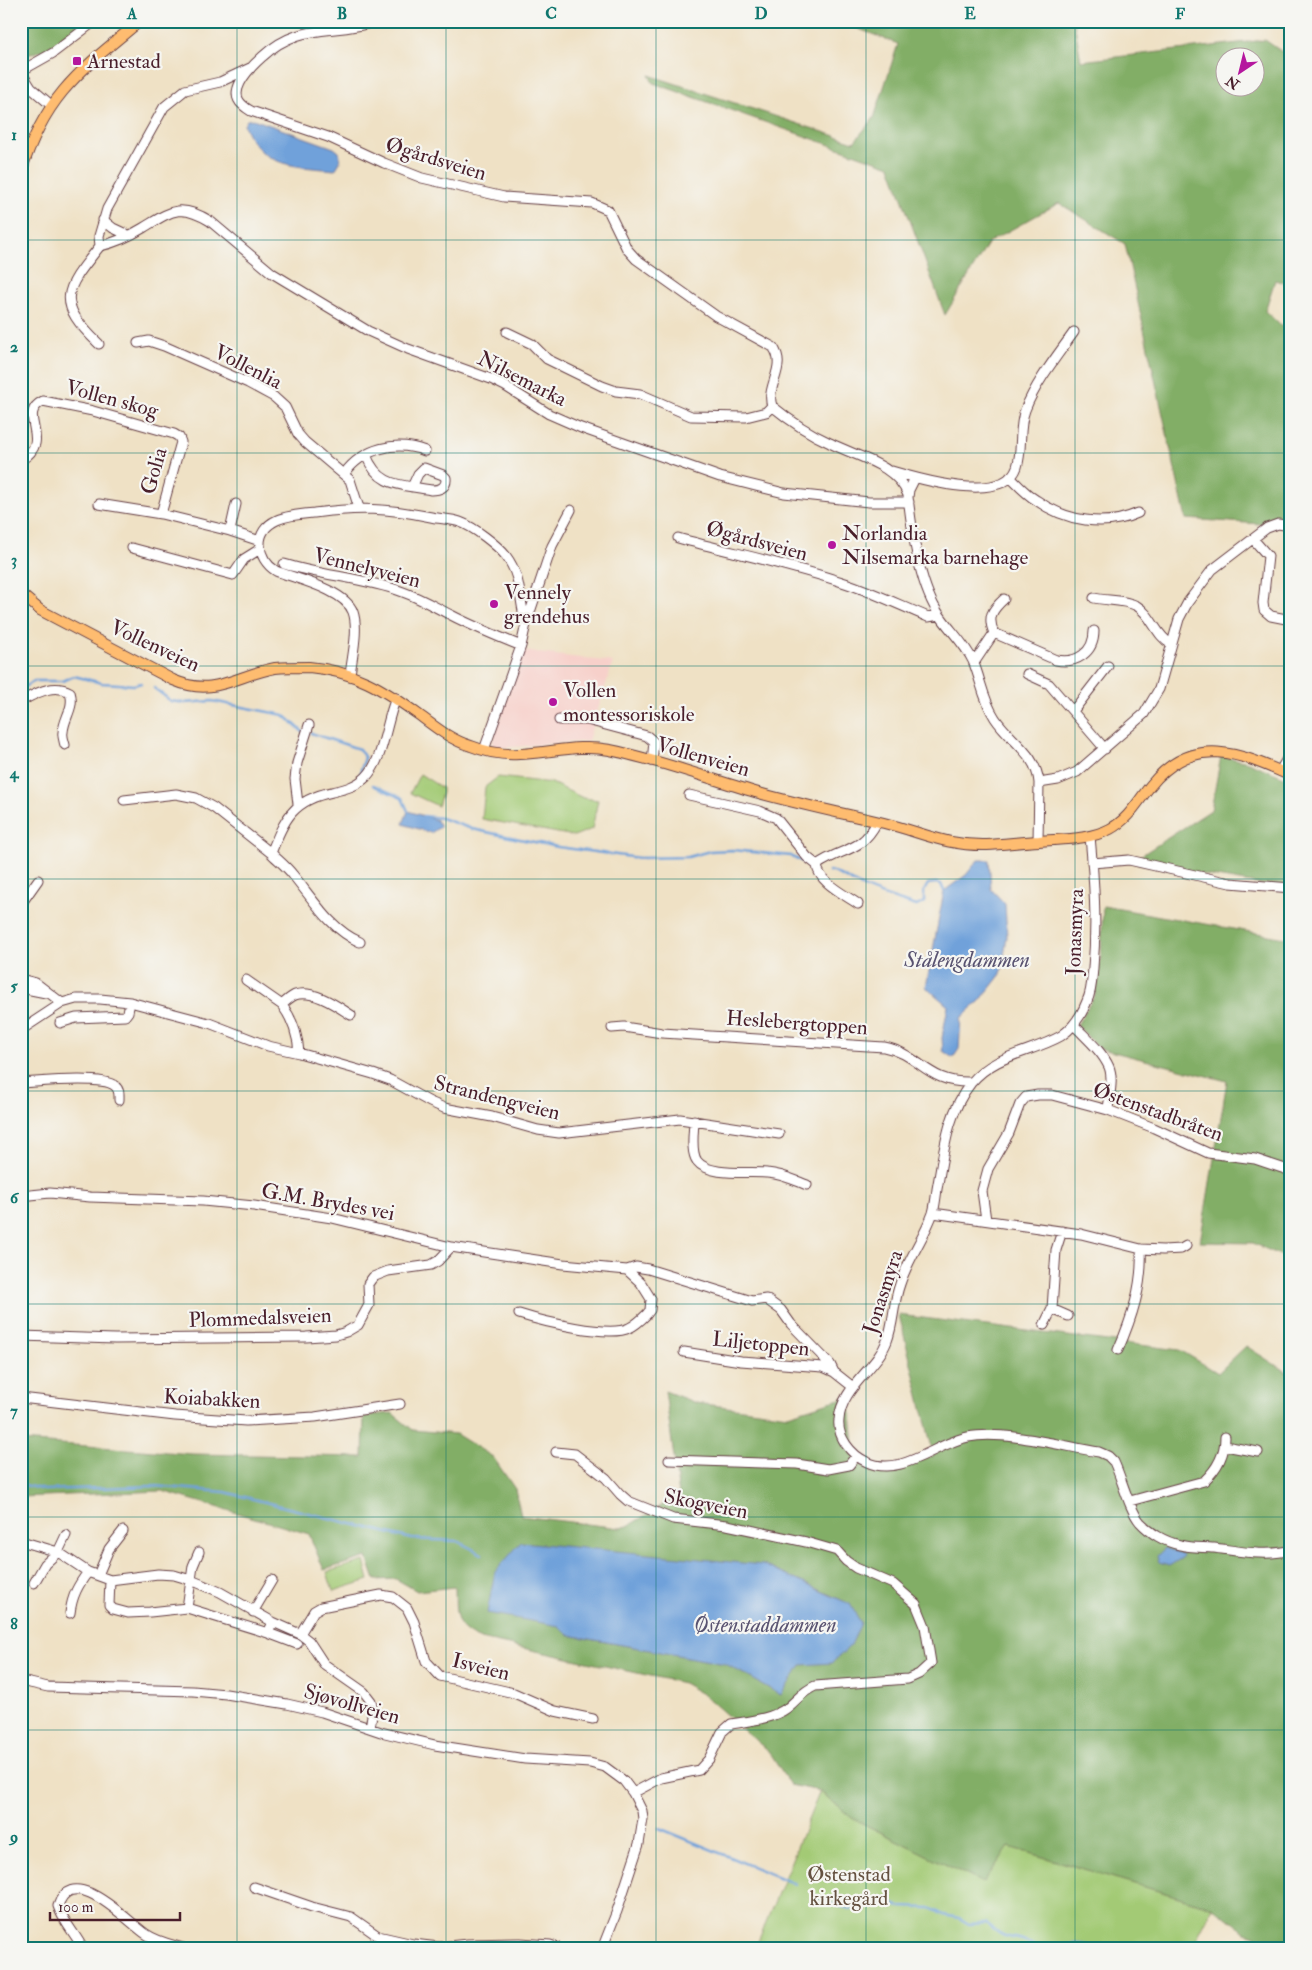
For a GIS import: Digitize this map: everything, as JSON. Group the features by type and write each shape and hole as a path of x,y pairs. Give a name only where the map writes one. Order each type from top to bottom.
{"main road":[{"path":"21,172 35,134 51,105 63,89 85,67 140,21"},
{"name":"Vollenveien","path":"21,594 40,610 57,620 188,686 212,687 274,668 287,667 309,667 350,675 371,683 396,698 451,738 484,750 519,754 570,748 596,748 618,751 820,810 877,822 952,843 985,845 1038,841 1090,836 1105,831 1121,821 1162,774 1172,766 1191,756 1212,752 1229,752 1250,758 1291,776"}],"street":[{"path":"51,105 31,88 21,71 54,53 95,21"},
{"path":"99,344 74,316 70,307 69,298 74,279 100,246 98,236 103,218 167,104 185,90 218,82 250,68 279,42 292,36 377,21"},
{"name":"Øgårdsveien","path":"250,68 237,89 237,98 242,106 251,111 328,137 422,178 504,197 582,201 608,210 627,249 636,259 716,316 773,346 778,352 779,361 769,399 772,406"},
{"name":"Nilsemarka","path":"100,246 142,229 167,213 179,211 200,215 210,221 272,272 368,331 408,349 491,379 549,414 581,428 720,477 784,493 869,502 909,498"},
{"path":"103,218 113,228 128,235"},
{"path":"507,332 532,344 547,359 602,386 616,391 640,394 691,416 746,417 766,412 772,406 829,443 890,470 915,478 976,488 995,485 1010,477 1018,464 1020,432 1026,407 1053,361 1074,332"},
{"name":"Vollenlia","path":"138,343 150,341 164,346 271,395 285,407 301,437 344,474 352,484 359,508"},
{"name":"Vollen skog","path":"21,460 31,453 36,444 37,437 32,417 36,405 43,401 93,411 174,434 180,439"},
{"name":"Golia","path":"161,514 180,439"},
{"path":"344,474 353,462 379,449 390,446 415,447 426,451"},
{"path":"366,455 372,468 383,480 412,487"},
{"path":"890,470 905,486 909,498 925,587 939,615 961,640 974,663 982,692 989,708 1006,731 1028,755 1038,774 1038,841"},
{"path":"1010,477 1038,502 1074,517 1092,521 1107,521 1121,520 1138,513"},
{"path":"909,498 915,478"},
{"name":"Golia","path":"99,504 161,514 230,531 260,545"},
{"path":"230,531 236,504"},
{"path":"132,548 233,575 244,559 260,545 268,526 279,519 359,508 391,510 462,523 497,547 509,561 521,589 523,614 526,624"},
{"path":"484,750 521,646 526,624 552,546 571,510"},
{"path":"1039,783 1068,777 1077,772 1135,723 1150,706 1159,689 1179,619 1206,576 1266,528 1278,524 1291,526"},
{"name":"Øgårdsveien","path":"678,538 764,559 842,582 928,616 939,615"},
{"path":"1252,539 1268,556 1263,603 1264,610 1271,616 1291,620"},
{"path":"260,545 266,563 276,571 334,593 348,602 354,613 355,626 350,675"},
{"name":"Vennelyveien","path":"284,564 403,591 465,622 521,646"},
{"path":"1094,598 1137,606 1148,617 1164,640 1171,644"},
{"path":"974,663 994,633 990,617 992,610 1004,599"},
{"path":"994,633 1049,657 1067,661 1077,659 1086,652 1091,645 1094,631"},
{"path":"1073,711 1108,666"},
{"path":"1027,674 1049,684 1105,749"},
{"path":"21,701 52,688 62,688 70,692 72,699 71,710 62,733 65,745"},
{"path":"271,853 281,828 298,804 317,795 352,786 368,776 378,759 396,698"},
{"path":"559,720 587,720 647,736 654,742 652,761"},
{"path":"298,804 295,779 297,764 308,725"},
{"path":"1280,771 1291,752"},
{"path":"124,800 176,794 196,798 214,808 271,853 293,874 338,928 349,937 360,942"},
{"path":"689,795 760,812 776,818 807,856 817,865 817,872 822,878 858,904"},
{"path":"817,865 832,855 857,846 871,834 877,822"},
{"name":"Jonasmyra","path":"856,1456 843,1439 839,1420 846,1399 853,1387 869,1370 887,1342 899,1287 905,1270 933,1213 952,1115 960,1099 983,1070 1004,1058 1061,1036 1074,1025 1088,999 1095,934 1090,836"},
{"path":"1092,863 1129,860 1230,884 1291,888"},
{"path":"21,904 38,880"},
{"path":"21,979 36,983 62,1003"},
{"path":"246,980 282,1005 294,1024 298,1037 299,1053"},
{"path":"21,988 47,993"},
{"path":"282,1005 294,996 302,994 333,1004 351,1015"},
{"name":"Strandengveien","path":"21,1030 62,1003 82,998 130,1002 209,1023 268,1046 299,1053 390,1080 444,1108 492,1117 538,1130 559,1133 680,1118 779,1134"},
{"path":"60,1022 76,1018 125,1016 130,1002"},
{"path":"1074,1025 1099,1052 1109,1068 1111,1085 1108,1110"},
{"name":"Heslebergtoppen","path":"612,1028 624,1027 662,1033 884,1047 897,1049 906,1054 936,1076 959,1083 972,1082"},
{"path":"21,1083 90,1080 108,1082 118,1088 119,1100"},
{"name":"Østenstadbråten","path":"986,1220 982,1191 985,1176 1009,1133 1020,1104 1026,1097 1052,1095 1108,1110 1154,1128 1208,1153 1255,1159 1291,1171"},
{"path":"694,1120 693,1150 696,1160 702,1166 714,1171 775,1174 808,1185"},
{"name":"G.M. Brydes vei","path":"21,1196 50,1193 203,1201 254,1206 332,1218 451,1247 563,1264 626,1270 636,1267 648,1269 752,1301 766,1300 781,1310 791,1324 830,1364 834,1372 853,1387"},
{"path":"933,1213 1081,1234 1141,1250 1172,1249 1186,1246"},
{"path":"1044,1325 1052,1309 1056,1250 1062,1231"},
{"name":"Plommedalsveien","path":"21,1336 115,1339 336,1335 358,1325 366,1314 369,1305 368,1284 373,1277 388,1271 431,1265 438,1261 451,1247"},
{"path":"1118,1350 1136,1304 1141,1250"},
{"path":"519,1314 536,1320 577,1328 609,1331 629,1328 647,1314 650,1310 651,1299 641,1283 626,1270"},
{"path":"1052,1309 1068,1316"},
{"name":"Liljetoppen","path":"684,1352 741,1362 823,1368 834,1372"},
{"name":"Koiabakken","path":"21,1398 184,1417 246,1421 314,1416 400,1404"},
{"path":"669,1460 797,1464 828,1469 849,1465 856,1456 868,1463 880,1466 893,1466 966,1437 1001,1435 1099,1452 1108,1456 1114,1462 1135,1514 1151,1532 1180,1546 1264,1553 1281,1553 1291,1550"},
{"path":"1130,1501 1204,1481 1213,1473 1225,1441 1258,1452"},
{"name":"Skogveien","path":"556,1452 576,1454 606,1478 628,1501 672,1519 726,1524 837,1551 856,1568 893,1584 916,1604 925,1626 931,1663 919,1674 908,1679 815,1686 803,1691 787,1708 776,1714 731,1724 725,1728 709,1759 699,1770 661,1778 633,1793"},
{"path":"98,1575 109,1549 122,1531"},
{"path":"34,1583 45,1564 58,1552 66,1535"},
{"path":"21,1541 58,1552 88,1572 110,1580 158,1574 174,1575 191,1580 220,1592 253,1612 300,1634 309,1642 324,1664 356,1685 371,1701 373,1709 370,1728"},
{"path":"187,1608 193,1566 199,1552"},
{"path":"70,1613 71,1600 76,1588 88,1572"},
{"path":"110,1580 109,1605 113,1609 128,1612 150,1612 187,1608 236,1622 297,1644"},
{"path":"253,1612 272,1580"},
{"name":"Isveien","path":"300,1634 314,1611 321,1607 381,1595 394,1597 407,1608 414,1622 426,1661 440,1676 514,1693 555,1712 593,1719"},
{"path":"236,1622 244,1606"},
{"path":"268,1633 274,1622"},
{"name":"Sjøvollveien","path":"21,1681 48,1687 193,1691 226,1694 322,1712 400,1737 464,1750 525,1759 590,1763 605,1768 617,1775 633,1793 642,1811 643,1819 639,1844 617,1911 602,1949"},
{"path":"254,1887 312,1907 351,1917 378,1936 413,1944 439,1947 468,1944 532,1947 550,1945 561,1949"},
{"path":"83,1949 62,1917 58,1906 63,1896 71,1890 90,1892 101,1897 147,1935 161,1942 186,1949"}],"shaded area":[{"name":"Vollen montessoriskole","path":"523,651 613,662 588,741 499,748 491,746"}],"green space":[{"path":"21,21 85,21 50,48 21,57"},
{"path":"838,21 1074,21 1081,61 1265,40 1291,58 1289,76 1291,76 1291,285 1275,280 1265,311 1279,324 1291,328 1291,526 1186,519 1125,244 1059,203 989,242 945,315 890,166 653,83 649,75 854,142 874,118 898,44"},
{"path":"1221,756 1248,762 1291,780 1291,890 1131,862 1211,810"},
{"path":"420,774 442,788 438,806 410,793"},
{"path":"498,777 552,783 583,798 598,800 592,829 574,836 482,819 485,787"},
{"path":"1103,906 1291,939 1291,1260 1253,1243 1200,1242 1227,1081 1098,1048 1077,1025 1095,995 1101,954"},
{"path":"899,1315 1180,1350 1218,1373 1246,1346 1291,1375 1291,1946 1245,1932 1213,1907 1009,1847 983,1883 852,1818 820,1791 790,1785 769,1752 704,1695 683,1683 481,1639 472,1635 460,1625 456,1612 455,1587 417,1591 396,1579 375,1580 367,1557 324,1570 309,1534 162,1491 21,1497 21,1441 193,1454 363,1457 364,1416 392,1413 413,1430 456,1434 493,1457 515,1489 521,1516 620,1528 628,1526 679,1495 665,1391 696,1403 788,1415 849,1396 856,1463 878,1471 934,1456","holes":["763,1565 850,1604 851,1645 832,1663 801,1664 781,1695 726,1664 568,1635 559,1626"]},
{"path":"364,1561 369,1580 333,1591 327,1572"},
{"name":"Østenstad kirkegård","path":"820,1791 852,1818 983,1883 1009,1847 1213,1907 1191,1949 755,1949"}],"water":[{"path":"253,119 334,148 339,152 340,162 335,170 293,165 269,157 251,139 244,125 247,120"},
{"path":"408,811 436,820 441,826 431,833 403,824"},
{"name":"Stålengdammen","path":"978,860 989,860 991,889 1005,904 1007,937 1001,974 980,1001 961,1018 959,1049 953,1058 943,1051 942,1038 948,1006 926,987 944,891 966,875"},
{"name":"Østenstaddammen","path":"521,1542 763,1565 850,1604 861,1623 851,1645 832,1663 801,1665 781,1695 726,1664 568,1635 559,1626 487,1613 495,1572"},
{"path":"1165,1548 1183,1554 1182,1558 1169,1566 1159,1563 1157,1556"}],"waterway":[{"path":"21,689 34,681 63,681 74,676 102,683 134,685 141,683"},
{"path":"154,688 171,701 184,703 212,701 284,715 303,732"},
{"path":"311,733 359,749 365,758 361,769 361,776"},
{"path":"373,785 402,798 408,811"},
{"path":"423,816 441,818 472,829 558,847 639,858 688,857 710,851 733,850 791,856 807,864"},
{"path":"829,871 875,892 917,906 924,902 924,891 928,884 941,884 944,891"},
{"path":"21,1484 44,1490 154,1486 225,1492 412,1539 457,1541 482,1554"},
{"path":"659,1828 795,1884"},
{"path":"813,1895 834,1905 852,1909 892,1903 899,1907 930,1908 944,1915 959,1918 969,1924 986,1923 1002,1935 1023,1940 1042,1949 1071,1944 1089,1946"}],"place":[{"name":"Arnestad","path":"77,61"},
{"name":"Norlandia Nilsemarka barnehage","path":"832,545"},
{"name":"Vennely grendehus","path":"494,604"},
{"name":"Vollen montessoriskole","path":"553,702"}]}
